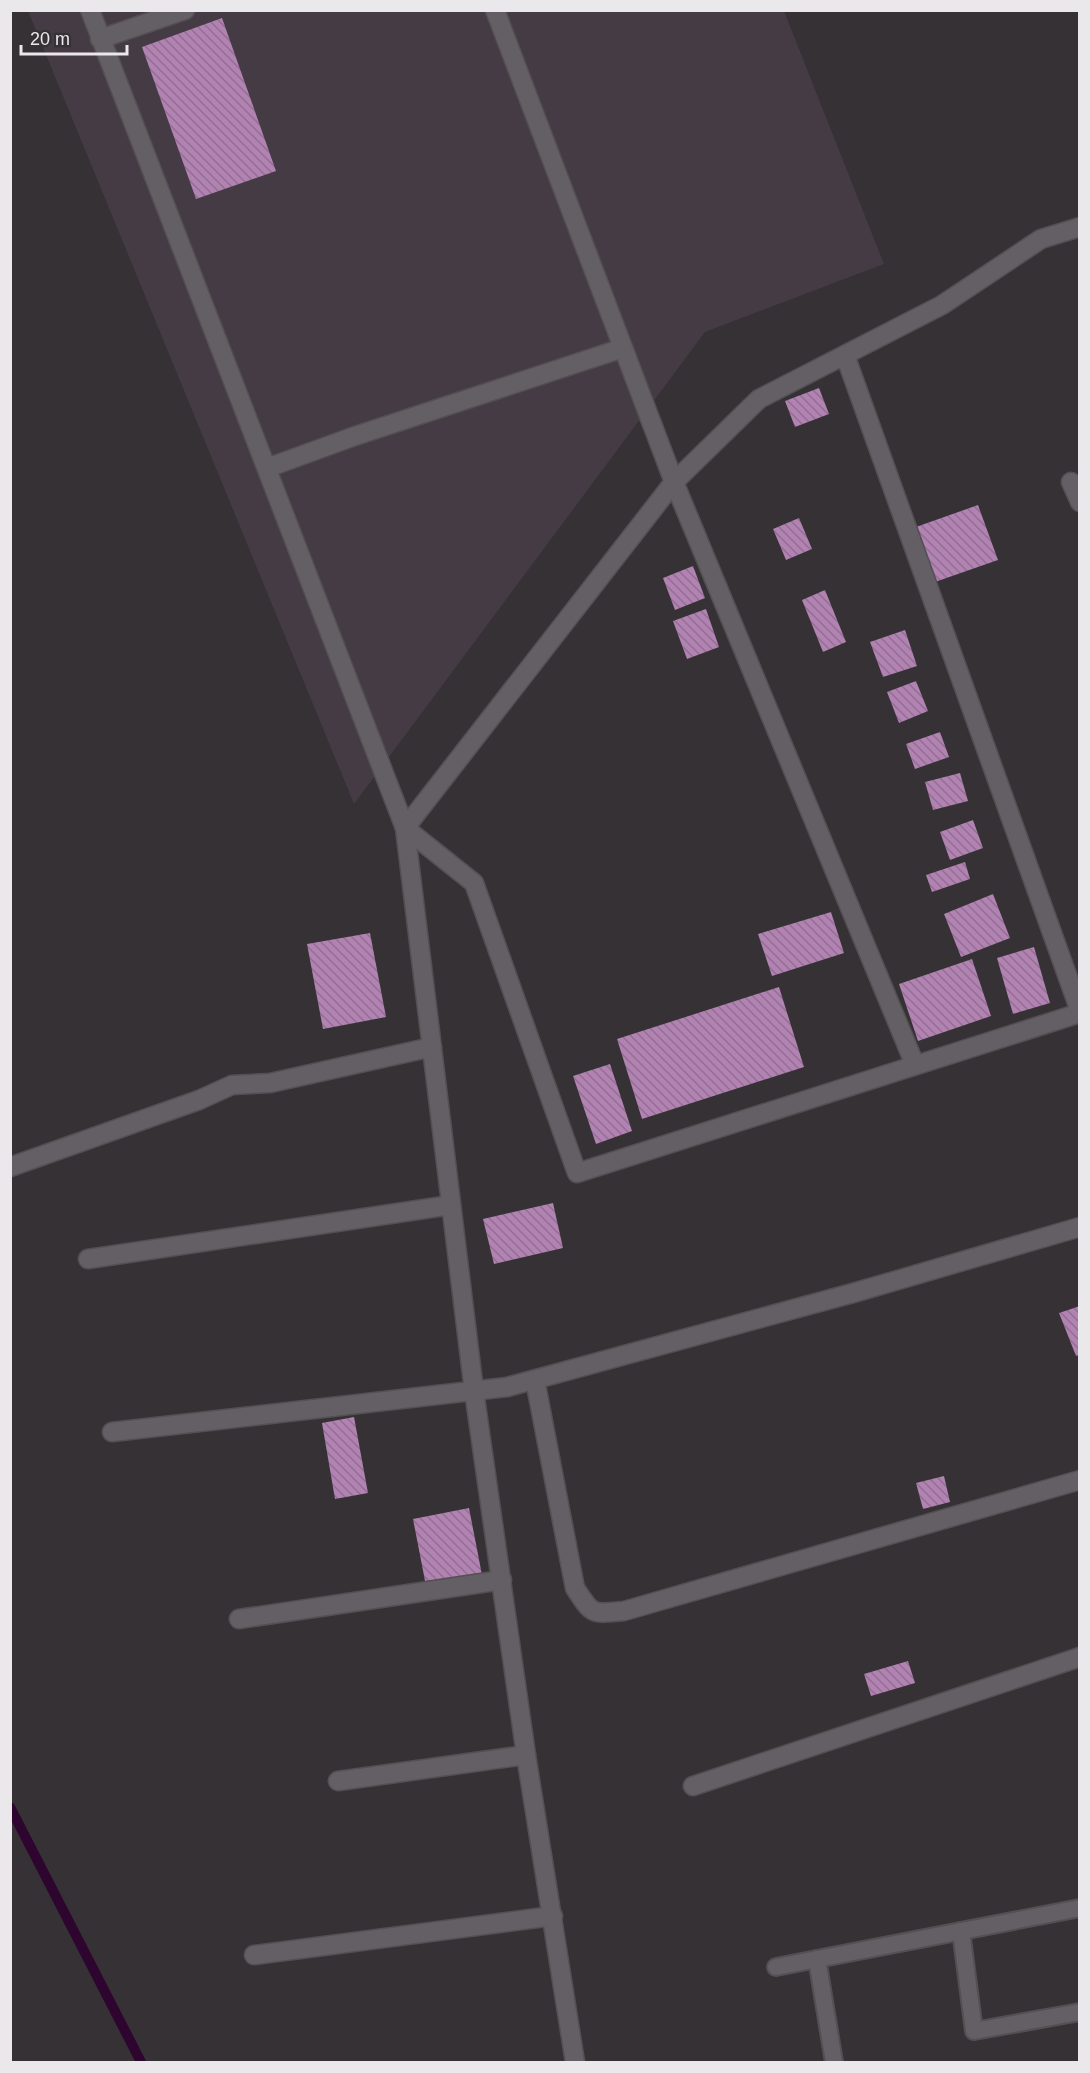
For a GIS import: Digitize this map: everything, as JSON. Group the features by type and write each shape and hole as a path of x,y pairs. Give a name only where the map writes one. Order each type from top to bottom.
{"street":[{"path":"90,10 405,828 474,1391 526,1755 575,2062"},
{"path":"100,39 185,10"},
{"path":"495,10 674,482 915,1065"},
{"path":"405,828 674,482 759,399 942,305 1041,239 1080,227"},
{"path":"267,468 355,436 623,348"},
{"path":"405,828 474,883 577,1173 1080,1012 845,355"},
{"path":"1071,482 1080,502"},
{"path":"10,1167 199,1100 232,1085 270,1083 432,1047"},
{"path":"88,1259 451,1205"},
{"path":"112,1432 507,1387 853,1293 1080,1227"},
{"path":"535,1380 575,1588 587,1607 597,1613 624,1611 1080,1480"},
{"path":"239,1619 502,1580"},
{"path":"693,1786 1080,1657"},
{"path":"338,1781 526,1755"},
{"path":"254,1955 553,1916"}],"lane":[{"path":"776,1967 1080,1908"},
{"path":"961,1931 974,2031 1080,2012"},
{"path":"817,1959 834,2062"}],"shaded area":[{"path":"28,11 784,11 884,264 705,332 354,804"}],"building":[{"path":"222,18 276,171 196,199 142,47"},
{"path":"819,388 829,414 795,427 785,401"},
{"path":"978,505 998,560 935,582 916,527"},
{"path":"799,518 812,549 786,560 773,529"},
{"path":"693,566 705,598 675,610 663,578"},
{"path":"825,590 846,642 823,652 802,600"},
{"path":"706,609 719,647 687,659 673,621"},
{"path":"905,630 917,666 883,677 870,642"},
{"path":"916,681 928,711 899,723 887,692"},
{"path":"940,732 949,757 915,769 906,744"},
{"path":"960,773 968,801 933,810 925,782"},
{"path":"973,820 983,848 950,860 940,832"},
{"path":"965,862 970,879 932,892 926,875"},
{"path":"993,894 1010,938 961,957 944,914"},
{"path":"831,912 844,953 772,976 758,934"},
{"path":"370,933 386,1017 323,1029 307,944"},
{"path":"1034,947 1050,1003 1013,1014 997,958"},
{"path":"972,959 991,1016 918,1041 899,984"},
{"path":"779,987 804,1067 642,1119 617,1039"},
{"path":"610,1064 632,1131 596,1144 573,1076"},
{"path":"553,1203 563,1248 494,1264 483,1219"},
{"path":"1080,1306 1080,1355 1076,1356 1059,1313"},
{"path":"354,1417 368,1493 335,1499 322,1423"},
{"path":"944,1476 950,1502 923,1509 916,1483"},
{"path":"469,1508 482,1575 426,1586 413,1519"},
{"path":"908,1661 915,1683 871,1696 864,1674"}],"waterway":[{"path":"10,1807 141,2062"}]}
